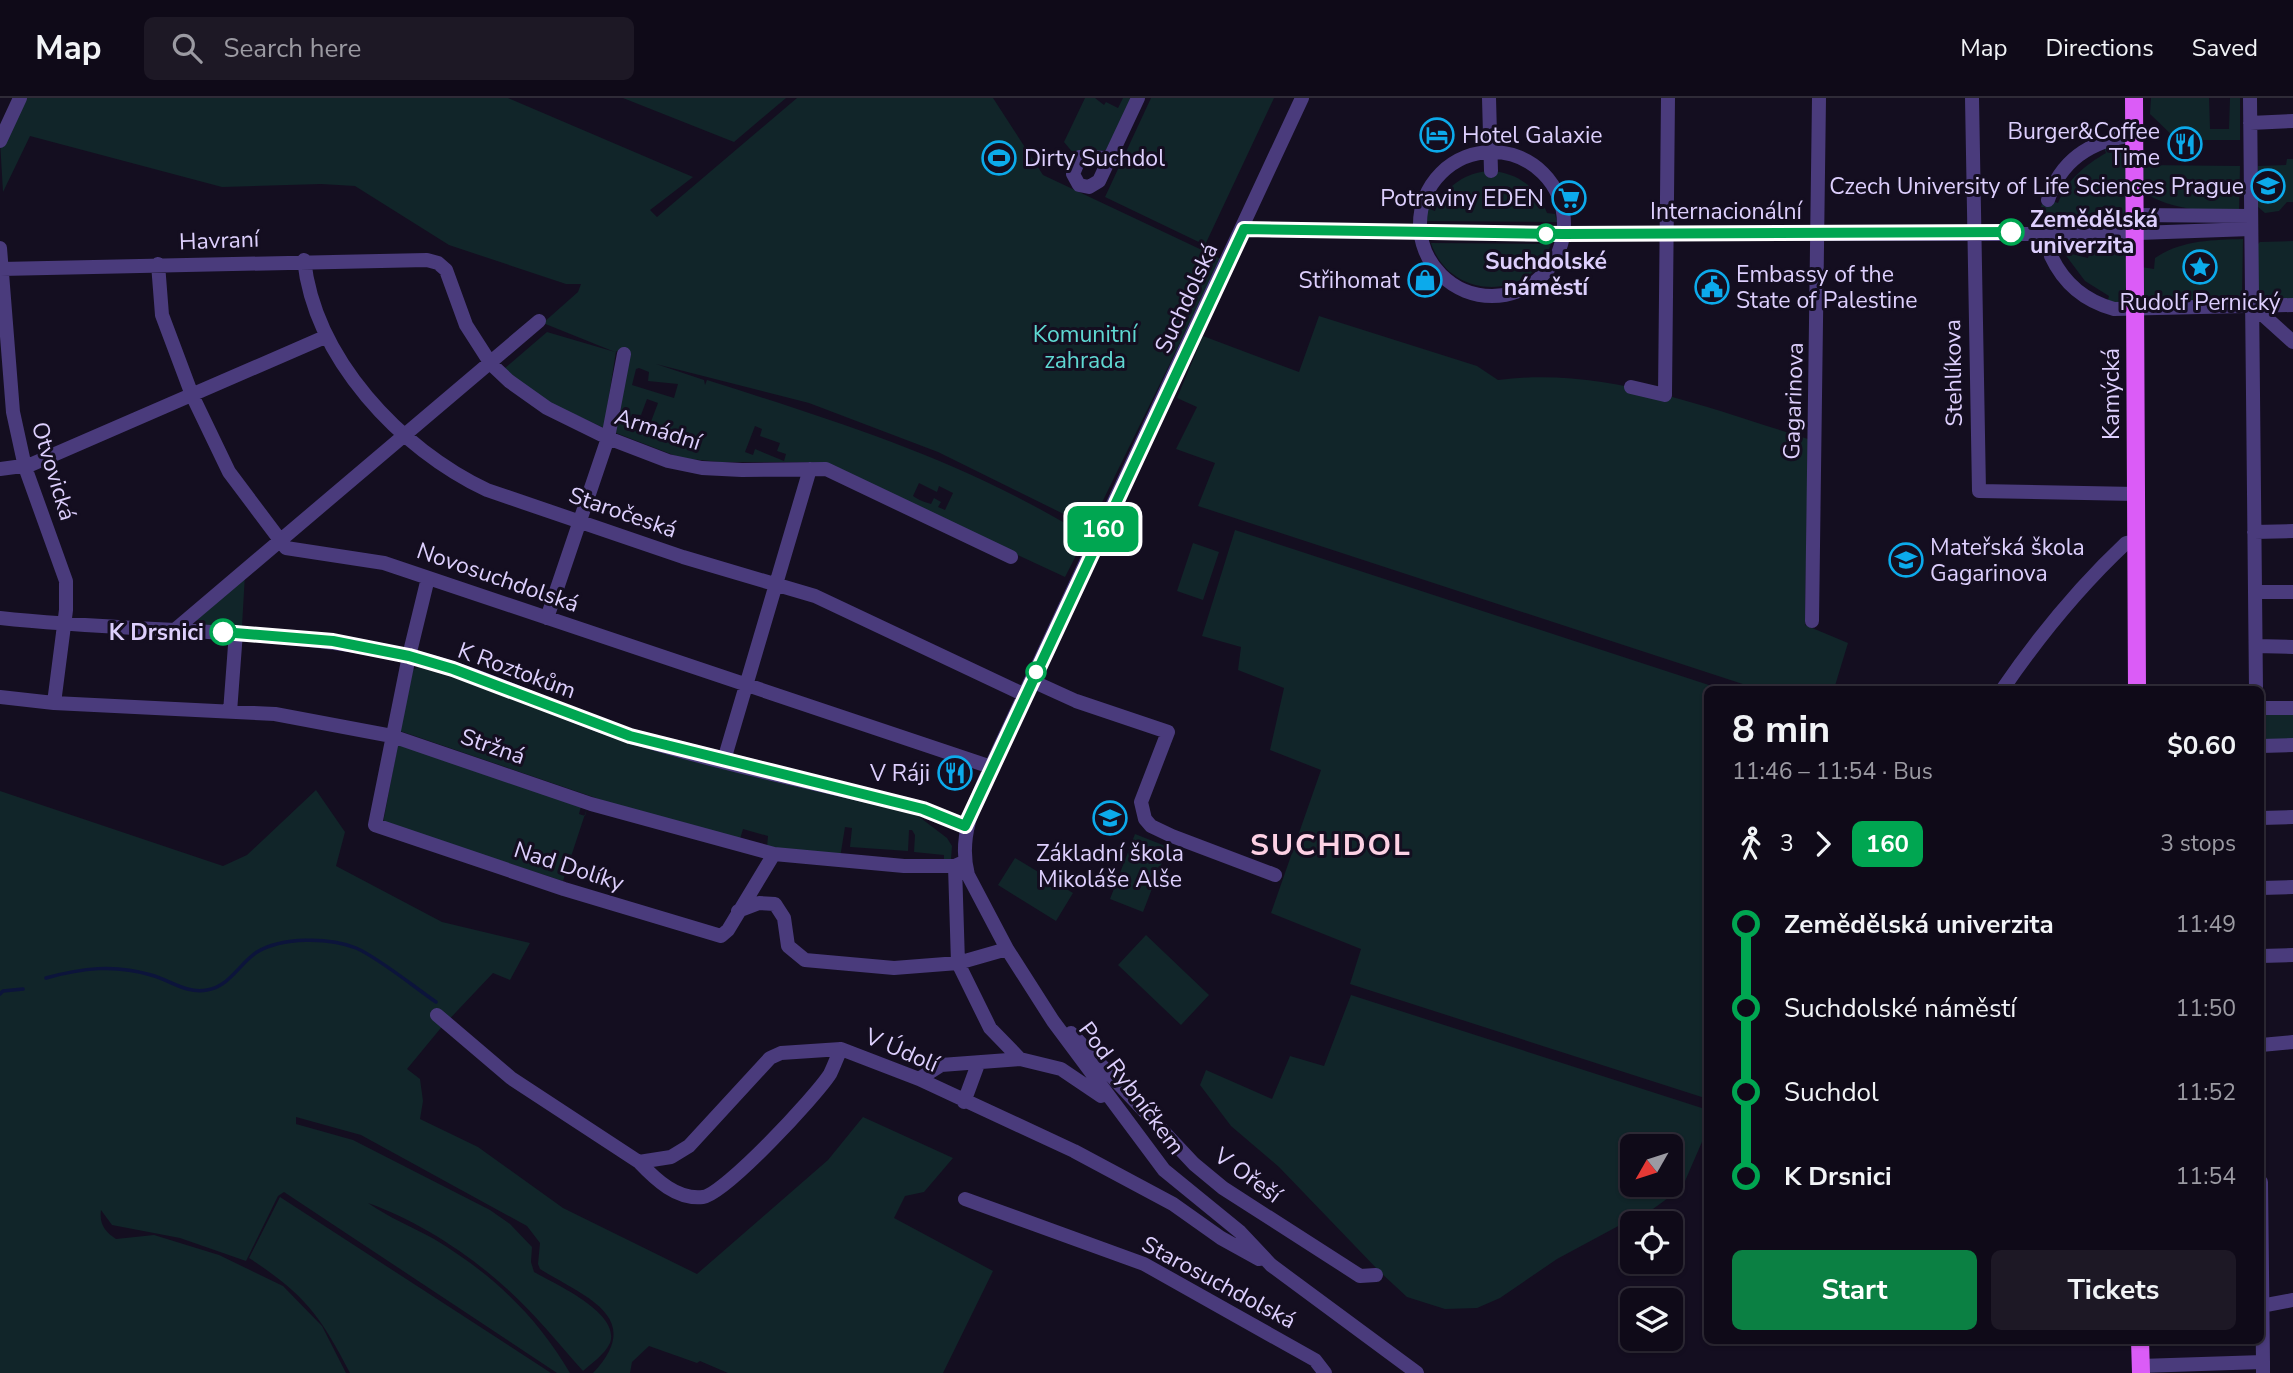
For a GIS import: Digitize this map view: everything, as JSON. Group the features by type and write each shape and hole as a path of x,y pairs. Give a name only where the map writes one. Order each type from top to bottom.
{"main road":[{"name":"Kamýcká","path":"2134,98 2137,686"},
{"path":"2140,1344 2141,1369"}],"street":[{"path":"0,141 20,98"},
{"path":"1109,158 1138,98"},
{"name":"Suchdolská","path":"958,962 960,864 965,826 1244,229 1302,98"},
{"path":"1489,98 1491,171"},
{"path":"1631,387 1665,395 1668,98"},
{"name":"Gagarinova","path":"1812,621 1819,98"},
{"name":"Stehlíkova","path":"1972,98 1979,491 2136,494"},
{"path":"2250,98 2256,686"},
{"path":"2250,122 2293,121"},
{"path":"2048,200 2063,170 2082,151 2102,140 2134,135"},
{"path":"1491,152 1521,158 1545,176 1560,203 1563,234 1553,261 1542,276 1521,290 1492,296 1466,292 1444,278 1428,257 1420,232 1423,204 1437,177 1461,159 1491,152"},
{"name":"Internacionální","path":"1244,229 1666,234 1973,232 2135,224 2251,223"},
{"name":"Otvovická","path":"0,248 13,412 25,467 66,581 54,704"},
{"path":"2051,256 2060,273 2083,296 2114,309 2293,305"},
{"name":"Havraní","path":"1,269 304,260 426,260 438,263"},
{"name":"Staročeská","path":"304,260 312,300 325,337 355,384 407,434 464,479 579,522 816,596 1025,695"},
{"name":"Armádní","path":"438,263 450,280 466,325 491,364 509,382 547,408 608,438 668,461 702,468 830,470 996,543 1011,557"},
{"path":"158,264 162,315 192,394 229,472 277,540"},
{"path":"2252,305 2293,342"},
{"path":"177,628 277,540 491,364 539,321"},
{"path":"0,469 25,467 325,337"},
{"path":"547,618 608,438 624,354"},
{"path":"724,761 810,468"},
{"path":"2254,532 2293,531"},
{"name":"Novosuchdolská","path":"277,540 286,548 384,563 991,767"},
{"path":"2005,686 2049,624 2075,594 2126,543 2136,541"},
{"path":"392,736 428,578"},
{"path":"2255,592 2293,592"},
{"name":"K Roztokům","path":"0,618 63,625 177,628 333,641 409,656 453,669 630,736 923,809 965,826"},
{"path":"230,712 236,632"},
{"path":"2256,646 2293,647"},
{"path":"1032,681 1076,701 1168,732 1141,802 1145,819 1150,826 1275,874"},
{"name":"Stržná","path":"0,696 54,704 275,715 392,736 591,804 774,855 904,866 960,864"},
{"path":"2264,708 2293,708"},
{"name":"Nad Dolíky","path":"392,736 375,825 712,936 721,936 728,930 774,855"},
{"path":"2264,746 2293,745"},
{"path":"2264,818 2293,817"},
{"name":"Pod Rybníčkem","path":"960,864 1006,948 1053,1021 1164,1170 1240,1232 1271,1265 1417,1373"},
{"path":"2264,888 2293,887"},
{"path":"738,911 759,903 775,904 784,918 788,946 805,960 894,968 958,962 1006,948"},
{"path":"2264,956 2293,955"},
{"path":"958,962 990,1028 1020,1059"},
{"path":"437,1015 511,1078 639,1163 659,1182 682,1195 705,1197 724,1187 807,1103 830,1073 841,1049"},
{"name":"V Ořeší","path":"1053,1021 1067,1029 1179,1149 1223,1188 1360,1276 1376,1275"},
{"path":"2264,1045 2293,1042"},
{"name":"V Údolí","path":"639,1163 671,1157 689,1146 770,1058 781,1053 841,1049 919,1079 1074,1151 1173,1204 1221,1238 1271,1265"},
{"path":"919,1079 941,1065 978,1065 1020,1059 1061,1069 1088,1085 1118,1111"},
{"path":"964,1102 978,1065"},
{"name":"Starosuchdolská","path":"965,1199 1144,1264 1315,1360 1325,1373"},
{"path":"2264,1306 2293,1300"},
{"path":"2141,1369 2263,1367 2263,1344"}],"green space":[{"name":"Komunitní zahrada","path":"20,98 508,98 693,177 650,210 657,217 797,98 993,98 1043,175 1221,259 1090,527 938,452 809,403 656,364 704,380 705,385 707,380 854,428 996,486 1086,536 1065,577 818,462 720,462 681,458 616,433 629,356 616,351 604,428 551,403 526,387 505,368 547,332 615,352 543,323 578,292 581,284 566,284 449,245 355,186 321,184 222,187 30,136 3,192 0,141","holes":["636,369 649,372 648,381 678,384 674,398 632,385","647,399 658,403 646,435 627,428 632,414 641,415","755,426 762,429 760,436 780,443 777,451 786,454 784,461 755,449 753,455 745,452","919,483 937,492 939,486 953,493 945,510 938,507 941,502 934,498 931,504 913,496"]},
{"path":"623,98 786,98 734,142"},
{"path":"1085,98 1095,98 1104,105 1106,102 1118,108 1123,98 1132,98 1106,150 1074,154 1064,142"},
{"path":"1151,98 1274,98 1205,245 1105,197"},
{"path":"2151,98 2209,98 2210,129 2229,129 2230,98 2240,98 2240,140 2177,140 2150,114"},
{"path":"2115,144 2127,150 2128,196 2123,216 2114,222 2101,225 2059,224 2039,217 2043,198 2058,203 2066,187 2078,174 2106,153 2103,145"},
{"path":"2287,159 2293,159 2293,202 2287,202 2279,211 2265,213 2257,206 2258,166 2286,165"},
{"path":"2142,165 2240,166 2239,211 2190,209 2154,198 2143,192"},
{"path":"1491,171 1510,175 1525,183 1538,196 1547,213 1555,214 1557,222 1427,221 1427,208 1435,211 1444,195 1457,182 1472,174"},
{"path":"2243,239 2242,300 2149,302 2143,299 2141,267 2154,269 2155,258 2165,252 2186,244"},
{"path":"2293,241 2293,302 2263,302 2258,294 2257,245 2260,242"},
{"path":"1431,243 1551,244 1541,263 1527,276 1510,284 1491,287 1472,284 1455,276 1441,262"},
{"path":"2112,243 2121,247 2124,253 2128,276 2122,298 2118,303 2107,304 2109,296 2085,281 2064,253 2046,258 2043,247 2088,258 2091,247 2113,247"},
{"path":"1319,316 1477,366 1498,380 1538,377 1616,384 1694,403 1808,439 1805,625 1848,643 1835,686 1749,686 1198,506 1215,463 1176,449 1197,407 1177,398 1203,336 1299,372"},
{"path":"1235,530 1712,686 1704,686 1704,1098 1350,984 1361,949 1271,913 1321,770 1270,750 1284,688 1238,670 1241,647 1202,636"},
{"path":"1193,543 1219,552 1203,600 1177,591"},
{"path":"245,574 242,626 200,627 196,619"},
{"path":"418,667 808,788 918,816 947,838 952,846 951,859 944,863 944,855 914,852 915,835 912,830 909,830 908,851 850,847 852,828 845,827 840,858 767,847 768,836 743,829 740,839 634,811 400,731 413,670"},
{"path":"2293,712 2293,740 2264,740 2264,713"},
{"path":"398,743 581,806 579,814 584,816 563,881 383,823"},
{"path":"316,790 345,832 336,866 442,922 530,943 510,980 493,973 440,1029 407,1069 420,1079 423,1101 420,1119 478,1147 563,1208 697,1274 828,1160 863,1117 953,1158 924,1192 905,1196 894,1218 993,1271 943,1373 728,1373 700,1361 697,1363 649,1346 632,1362 630,1373 593,1373 608,1354 613,1337 611,1323 603,1310 591,1299 540,1269 540,1243 527,1226 361,1135 296,1117 296,1124 353,1140 490,1210 510,1224 532,1247 531,1262 534,1272 584,1301 606,1321 611,1332 610,1343 605,1351 583,1371 546,1328 475,1262 423,1228 368,1203 455,1252 511,1297 542,1332 570,1373 557,1373 284,1192 278,1196 246,1261 180,1238 112,1225 101,1210 101,1219 106,1230 116,1239 154,1235 219,1255 283,1286 322,1326 346,1373 0,1373 0,791 223,866 247,855"},
{"path":"1135,834 1168,847 1143,912 1110,899"},
{"path":"1015,858 1073,893 1056,921 998,885"},
{"path":"1146,935 1209,995 1181,1025 1118,965"},
{"path":"1351,995 1704,1109 1704,1137 1684,1183 1684,1134 1620,1134 1620,1197 1670,1197 1650,1211 1620,1211 1620,1225 1557,1259 1500,1298 1477,1308 1445,1309 1407,1297 1279,1167 1231,1126 1200,1085 1206,1070 1272,1099 1290,1056 1324,1066"},
{"path":"280,1197 551,1373 350,1373 309,1307 284,1283 249,1258"}],"waterway":[{"path":"46,978 111,968 151,975 192,990 207,990 222,984 257,952 267,947 292,941 319,940 356,948 436,1002"},
{"path":"0,994 3,991 23,989"}],"bus line":[{"name":"160","path":"223,632 333,641 409,656 453,669 630,736 923,809 965,826 1244,229 1563,234 2011,232"}],"place":[{"name":"Hotel Galaxie","path":"1437,135"},
{"name":"Burger&Coffee Time","path":"2185,144"},
{"name":"Dirty Suchdol","path":"999,158"},
{"name":"Czech University of Life Sciences Prague","path":"2268,186"},
{"name":"Potraviny EDEN","path":"1569,198"},
{"name":"Zemědělská univerzita","path":"2011,232"},
{"name":"Suchdolské náměstí","path":"1546,234"},
{"name":"Rudolf Pernický","path":"2200,267"},
{"name":"Střihomat","path":"1425,280"},
{"name":"Embassy of the State of Palestine","path":"1712,287"},
{"name":"Mateřská škola Gagarinova","path":"1906,560"},
{"name":"K Drsnici","path":"223,632"},
{"name":"V Ráji","path":"955,773"},
{"name":"Základní škola Mikoláše Alše","path":"1110,818"}],"district":[{"name":"SUCHDOL","path":"1331,845"}]}
